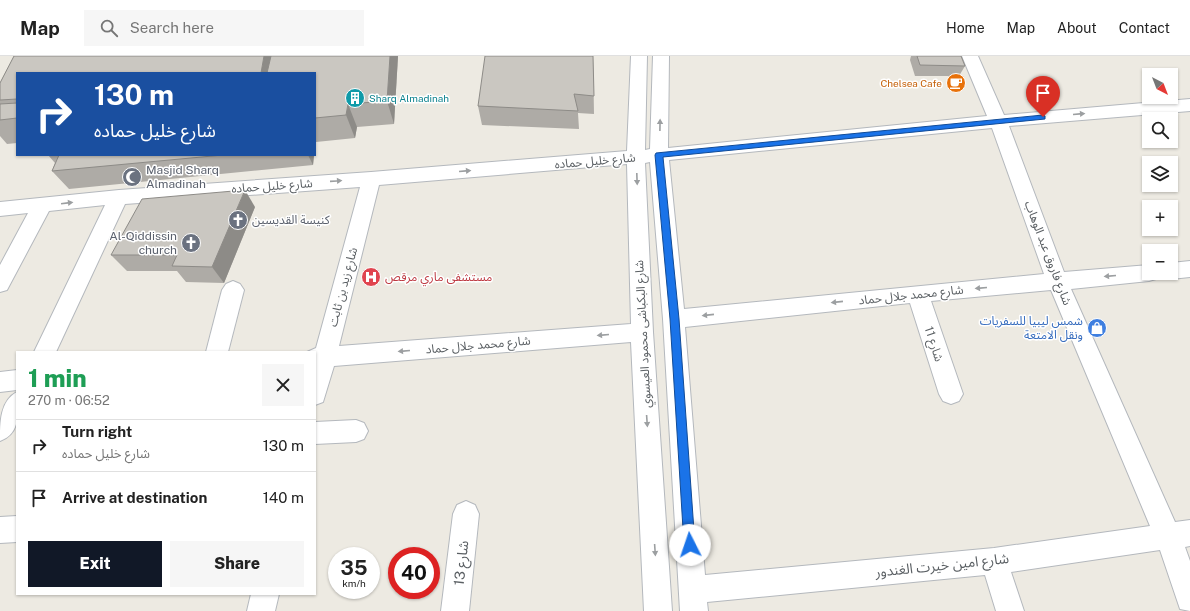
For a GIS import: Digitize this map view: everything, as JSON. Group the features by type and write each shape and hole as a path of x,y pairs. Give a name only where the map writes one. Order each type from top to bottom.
{"street":[{"name":"شارع البكباشى محمود العيسوي","path":"639,56 636,157 642,332 658,611"},
{"path":"661,56 659,155 674,319 694,601"},
{"name":"شارع فاروق عبد الوهاب","path":"970,56 998,121 1057,280 1179,534 1190,599"},
{"name":"شارع خليل حماده","path":"0,209 42,206 119,197 371,179 659,155 998,121 1190,105"},
{"name":"شارع زيد بن ثابت","path":"316,388 320,358 371,179"},
{"path":"45,351 119,197"},
{"path":"0,284 42,206"},
{"path":"1178,270 1190,269"},
{"name":"شارع محمد جلال حماد","path":"674,319 1057,280 1142,274"},
{"path":"217,351 234,290"},
{"name":"شارع 11","path":"918,294 951,394"},
{"name":"شارع محمد جلال حماد","path":"320,358 642,332"},
{"path":"0,382 16,380"},
{"path":"0,430 16,405"},
{"path":"316,433 356,431"},
{"name":"شارع 13","path":"455,611 466,514"},
{"path":"0,530 16,529"},
{"name":"شارع امين خيرت الغندور","path":"694,601 994,561 1179,534"},
{"path":"994,561 1010,611"},
{"path":"261,611 265,595"}],"building":[{"path":"14,56 264,56 261,72 16,72 16,99 0,100 0,83"},
{"name":"Sharq Almadinah","path":"271,56 390,56 387,101 348,104 346,115 316,118 316,72 267,72"},
{"path":"485,56 593,56 594,96 574,94 578,111 478,106"},
{"path":"917,56 961,56 965,66 920,65"},
{"path":"16,103 16,118 0,120 0,104"},
{"path":"59,156 212,156 52,171"},
{"path":"245,190 212,267 172,266 177,255 111,255 142,199"}],"place":[{"name":"Chelsea Cafe","path":"956,83"},
{"name":"Sharq Almadinah","path":"355,98"},
{"name":"Masjid Sharq Almadinah","path":"132,177"},
{"name":"كنيسة القديسين","path":"238,220"},
{"name":"Al-Qiddissin church","path":"191,243"},
{"name":"مستشفى ماري مرقص","path":"371,277"},
{"name":"شمس ليبيا للسفريات ونقل الامتعة","path":"1097,328"}],"route":[{"path":"690,545 674,319 659,155 1043,117"}]}
